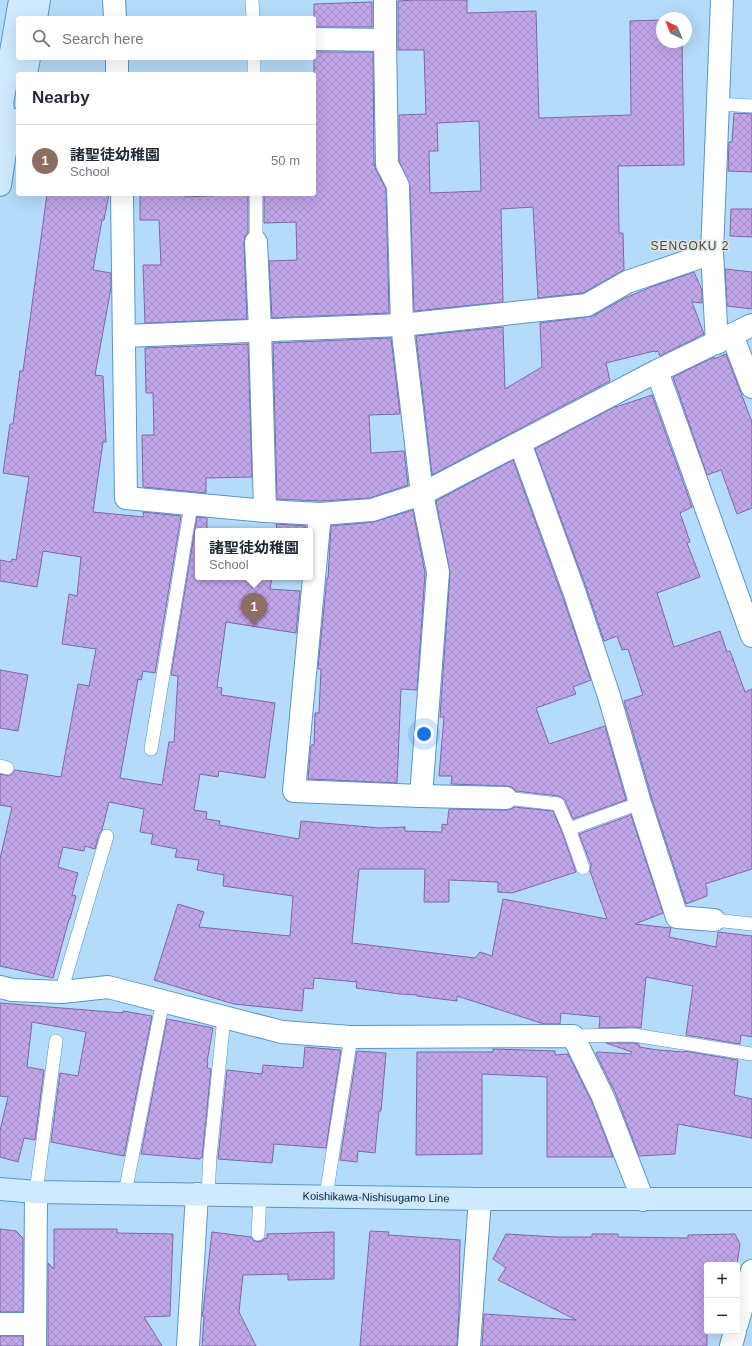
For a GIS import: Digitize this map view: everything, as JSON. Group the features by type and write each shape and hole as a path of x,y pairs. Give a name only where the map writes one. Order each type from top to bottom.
{"main road":[{"path":"17,16 20,0"},
{"path":"36,16 39,0"},
{"path":"9,133 2,104 16,23"},
{"path":"26,72 29,60"},
{"path":"0,185 9,133 16,117"},
{"name":"Koishikawa-Nishisugamo Line","path":"0,1189 36,1192 480,1199 752,1199"}],"street":[{"path":"114,0 115,16"},
{"path":"385,0 387,164 398,186 402,325 422,494 438,572 421,796"},
{"path":"722,0 712,253 724,339 752,387"},
{"path":"316,39 386,40"},
{"path":"117,60 118,72"},
{"path":"122,196 126,498 191,505 320,514 372,510 422,494 657,371 752,325"},
{"path":"256,242 265,511"},
{"path":"124,336 402,325 588,305 627,282 712,253"},
{"path":"657,371 746,600 752,636"},
{"path":"520,443 574,591 609,696 640,803 677,917 714,920"},
{"path":"320,514 294,791 506,798"},
{"path":"0,987 12,990 62,992 108,987 282,1032 351,1037 573,1036 604,1097 643,1200"},
{"path":"35,1346 36,1192"},
{"path":"188,1346 202,1194"},
{"path":"469,1346 480,1199"},
{"path":"740,1313 752,1271"},
{"path":"0,1324 35,1324"},
{"path":"731,1346 734,1334"}],"lane":[{"path":"252,0 253,16"},
{"path":"254,60 254,72"},
{"path":"718,104 752,106"},
{"path":"256,196 256,242"},
{"path":"151,749 191,505"},
{"path":"506,798 558,804 583,868"},
{"path":"569,829 640,803"},
{"path":"62,992 107,836"},
{"path":"714,920 752,924"},
{"path":"126,1193 163,1000"},
{"path":"202,1194 210,1156 224,1017"},
{"path":"573,1036 634,1035 752,1054"},
{"path":"326,1196 351,1037"},
{"path":"36,1192 56,1041"},
{"path":"258,1234 260,1195"}],"building":[{"path":"467,0 467,13 536,11 539,118 631,115 630,21 656,20 656,48 682,48 684,165 618,166 619,233 623,233 624,270 583,293 538,298 533,207 501,209 503,302 414,311 410,186 399,161 399,115 426,114 424,50 398,50 398,1","holes":["479,121 481,191 430,193 429,151 438,151 437,123"]},
{"path":"372,2 372,27 316,27 314,4"},
{"path":"316,52 373,52 374,164 386,189 389,313 272,318 269,261 297,260 296,222 264,223 264,196 316,196 316,72 314,72"},
{"path":"734,113 752,114 752,172 728,171 729,142 732,142"},
{"path":"47,196 109,196 104,220 102,220 93,270 111,273 111,288 95,375 103,376 106,442 103,442 93,512 144,517 143,512 181,516 155,673 143,671 141,680 138,679 120,778 162,785 169,742 174,742 178,676 171,675 195,529 195,580 272,580 270,589 300,591 296,633 226,622 217,687 222,688 221,695 275,703 265,778 219,771 218,777 200,774 194,810 207,812 206,819 220,821 219,825 299,839 301,821 380,828 405,827 405,831 442,832 442,824 447,825 449,809 506,810 514,807 553,811 576,872 512,893 498,892 498,882 449,880 449,902 424,902 425,869 359,869 352,943 475,958 480,952 492,956 503,899 607,919 590,871 591,865 579,834 631,815 663,913 635,924 671,928 669,937 716,947 718,932 752,936 752,1037 741,1035 740,1044 686,1035 693,986 646,977 641,1028 599,1028 600,1017 561,1013 560,1024 544,1024 457,996 457,1001 356,988 357,982 314,978 313,989 304,988 302,1011 234,1004 154,980 178,904 204,912 199,927 290,936 293,896 223,886 224,875 197,870 199,860 175,857 177,849 151,844 153,834 140,832 144,809 109,802 102,830 99,834 95,849 85,846 84,851 63,847 58,867 78,873 72,895 76,896 53,978 0,966 0,859 12,807 0,805 0,774 9,776 15,770 61,777 78,684 89,686 96,649 62,644 69,594 77,596 81,557 43,551 37,587 0,581 0,560 11,562 12,559 16,560 29,477 3,473 10,424 13,424 20,371 23,371"},
{"path":"140,196 248,196 248,233 245,237 244,243 247,319 145,323 143,265 161,265 159,220 140,220"},
{"path":"731,209 752,209 752,237 730,236"},
{"path":"725,269 752,272 752,309 727,306"},
{"path":"694,272 702,290 702,303 692,302 704,334 660,356 658,351 654,351 606,363 610,381 432,475 416,336 503,327 505,389 542,367 540,323 593,316 625,298"},
{"path":"391,338 400,414 369,415 371,453 404,451 408,485 370,498 320,501 277,499 273,343"},
{"path":"248,344 252,477 206,478 206,493 143,487 142,435 154,435 153,393 146,393 145,348"},
{"path":"726,354 752,422 752,508 737,514 721,470 707,475 673,377 714,357 714,359"},
{"path":"652,395 692,507 680,513 690,542 687,543 700,577 657,593 674,647 720,631 727,652 730,651 745,692 752,689 752,869 705,884 707,888 707,896 686,904 652,799 624,701 643,695 628,649 622,650 617,636 604,641 586,587 535,449 616,406"},
{"path":"513,460 591,680 573,687 576,694 536,708 549,744 605,726 626,800 573,819 565,800 559,796 516,791 512,787 506,786 451,784 452,776 439,776 444,717 440,717 450,573 436,501"},
{"path":"413,510 425,573 417,690 401,689 397,783 308,779 311,745 314,745 315,713 319,713 321,669 318,669 318,667 328,578 331,526 373,522"},
{"path":"197,517 207,518 207,528 195,528"},
{"path":"276,524 306,526 306,528 277,528"},
{"path":"0,670 28,675 18,731 0,728"},
{"path":"0,1003 123,1013 123,1011 152,1016 124,1156 51,1142 60,1073 78,1076 86,1032 32,1022 27,1067 44,1070 35,1140 24,1138 18,1162 0,1157 0,1131 8,1097 0,1096"},
{"path":"167,1019 213,1028 207,1062 207,1068 211,1069 202,1158 200,1159 141,1154"},
{"path":"606,1043 633,1043 639,1044 639,1047 658,1050 684,1051 738,1060 734,1095 752,1099 752,1138 678,1124 675,1154 639,1156 615,1092 596,1054 597,1052 631,1054 632,1052"},
{"path":"305,1047 341,1050 326,1148 274,1144 272,1163 218,1159 227,1070 262,1074 263,1065 303,1068"},
{"path":"493,1049 555,1051 555,1055 568,1054 592,1102 613,1157 547,1157 547,1077 482,1074 482,1154 416,1155 417,1052 493,1052"},
{"path":"357,1051 386,1053 381,1111 379,1111 375,1153 358,1151 357,1162 340,1160"},
{"path":"0,1229 16,1231 23,1238 23,1312 0,1312"},
{"path":"54,1229 117,1229 117,1233 173,1234 170,1316 144,1317 162,1346 48,1346 48,1263 54,1269"},
{"path":"370,1231 389,1232 388,1235 460,1240 457,1346 360,1346"},
{"path":"212,1232 251,1237 253,1240 258,1242 265,1238 267,1239 267,1234 334,1232 334,1279 288,1280 288,1274 243,1275 239,1312 256,1346 202,1346 204,1316 202,1316"},
{"path":"506,1234 556,1237 592,1237 592,1234 618,1234 618,1237 688,1238 688,1235 735,1234 740,1244 737,1262 704,1262 704,1334 707,1334 707,1346 482,1346 484,1314 576,1320 498,1280 506,1268 493,1259"},
{"path":"0,1336 23,1336 23,1346 0,1346"}],"place":[{"name":"諸聖徒幼稚園","path":"254,626"}],"district":[{"name":"SENGOKU 2","path":"690,246"}]}
